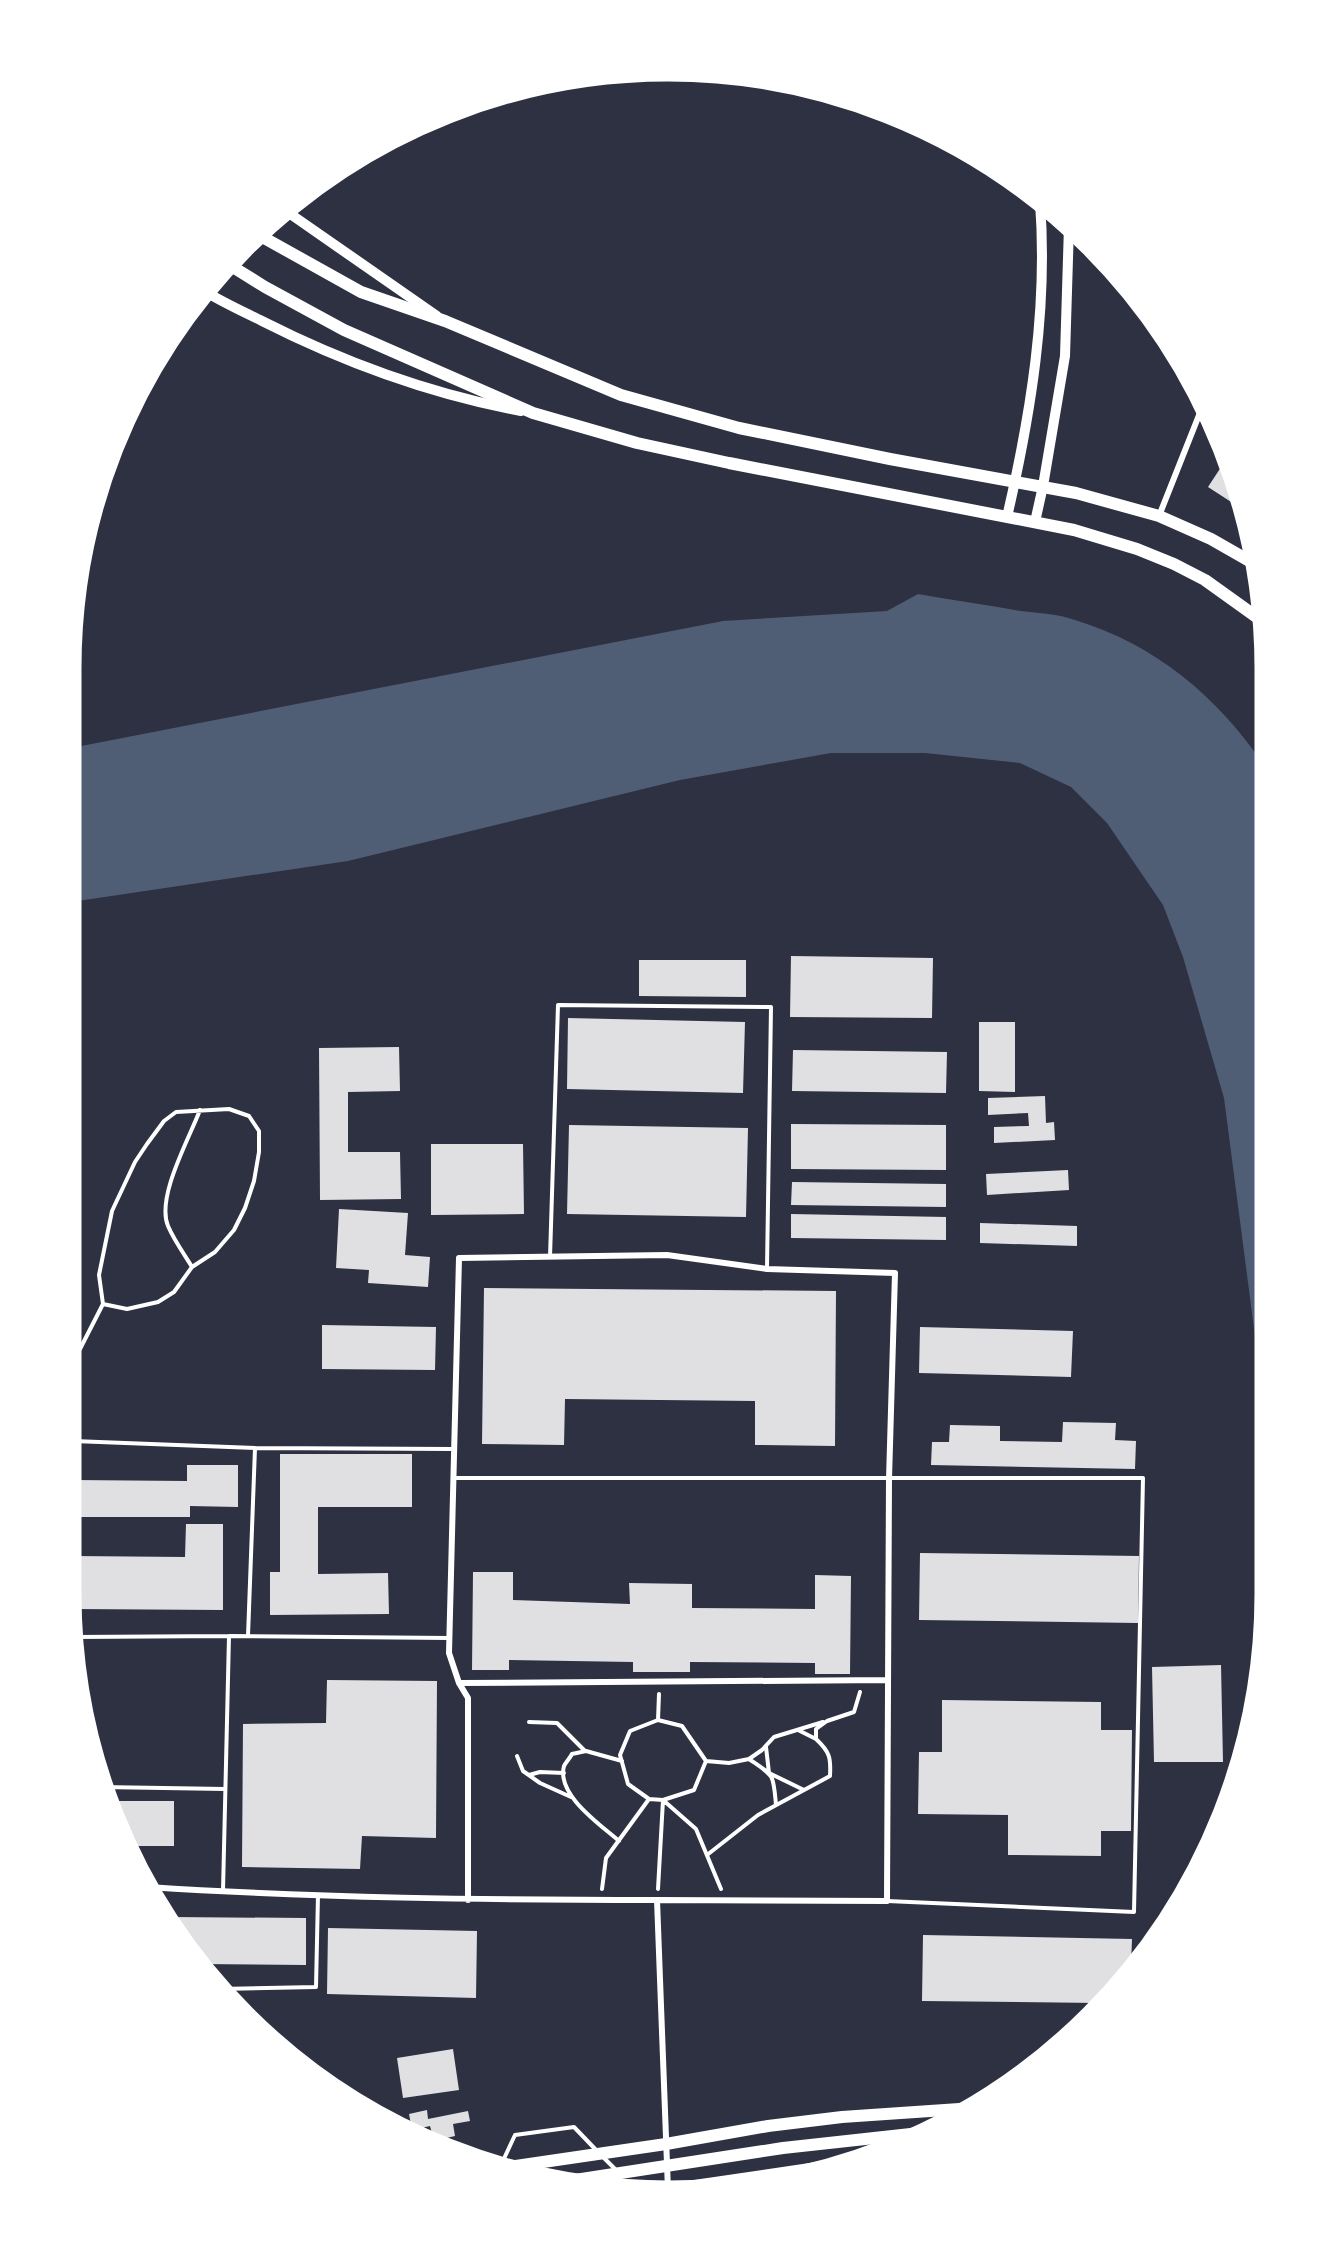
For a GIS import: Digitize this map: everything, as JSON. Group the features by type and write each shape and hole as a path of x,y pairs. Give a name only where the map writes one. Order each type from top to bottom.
{"main road":[{"path":"267,238 291,255 361,292 445,321 621,395 665,409 750,430 1043,486 1159,516 1246,559"},
{"path":"236,269 344,330 533,413 648,445 1074,530 1137,549 1174,564 1205,580 1253,615"},
{"path":"526,2164 666,2144 768,2126 842,2117 952,2110"},
{"path":"595,2177 667,2168 783,2148 899,2135"}],"street":[{"path":"1007,517 1039,345 1042,286 1040,213"},
{"path":"293,216 445,321"},
{"path":"1035,522 1065,356 1069,238"},
{"path":"213,296 283,332 361,366 476,402 533,413"},
{"path":"1159,516 1199,415"},
{"path":"157,1887 223,1892 468,1900 887,1901 890,1479 895,1273 767,1269 667,1255 459,1258 449,1653 459,1683 468,1698 468,1900"},
{"path":"459,1683 888,1680"},
{"path":"657,1900 668,2182"}],"lane":[{"path":"550,1257 558,1005 771,1007 767,1269"},
{"path":"80,1441 255,1448 454,1449"},
{"path":"248,1636 255,1448"},
{"path":"454,1478 1143,1478 1134,1912 887,1901"},
{"path":"223,1892 229,1636"},
{"path":"82,1637 450,1638"},
{"path":"112,1787 225,1788"},
{"path":"232,1989 316,1987 318,1895"},
{"path":"504,2159 515,2135 574,2127 619,2174"}],"path":[{"path":"80,1348 103,1304 99,1275 112,1211 135,1162 164,1121 176,1112 200,1110 229,1109 249,1116 259,1131 259,1152 254,1181 245,1208 234,1230 214,1252 192,1267 174,1292 158,1302 127,1309 103,1304"},
{"path":"192,1267 167,1226 165,1209 178,1162 200,1110"},
{"path":"706,1761 729,1763 749,1759 774,1737 854,1712 864,1680"},
{"path":"658,1720 659,1683"},
{"path":"658,1720 682,1726 706,1761 694,1790 663,1800 649,1799 628,1784 620,1755 630,1731 658,1720"},
{"path":"816,1739 816,1729 827,1721"},
{"path":"529,1722 557,1724 585,1751"},
{"path":"707,1855 758,1815 830,1776 831,1761 826,1748 816,1739 797,1730"},
{"path":"765,1746 769,1773 774,1779 776,1805"},
{"path":"571,1797 565,1782 564,1766 572,1754 585,1751 622,1761"},
{"path":"517,1756 523,1771 571,1797 620,1841"},
{"path":"749,1759 769,1773 804,1790"},
{"path":"528,1775 540,1772 564,1773"},
{"path":"601,1900 606,1858 649,1799"},
{"path":"663,1800 696,1829 726,1900"},
{"path":"657,1900 663,1800"}],"water":[{"path":"918,594 1062,616 1105,631 1159,659 1184,677 1228,719 1256,754 1256,1344 1224,1098 1183,957 1163,905 1107,823 1071,787 1020,763 925,753 831,753 680,780 348,861 80,901 80,746 723,621 887,611"}],"building":[{"path":"1221,467 1232,503 1208,487"},
{"path":"791,956 933,958 932,1018 790,1017"},
{"path":"639,960 746,960 746,997 639,996"},
{"path":"568,1018 745,1022 743,1093 567,1089"},
{"path":"979,1022 1015,1022 1015,1092 979,1091"},
{"path":"399,1047 400,1091 348,1092 348,1152 400,1152 401,1199 320,1200 319,1048"},
{"path":"793,1050 947,1052 946,1093 792,1091"},
{"path":"1045,1096 1046,1123 1054,1122 1055,1140 994,1143 994,1127 1029,1126 1028,1113 988,1115 988,1098"},
{"path":"791,1124 946,1125 946,1170 791,1169"},
{"path":"569,1125 748,1128 746,1217 567,1214"},
{"path":"431,1144 523,1144 524,1214 431,1215"},
{"path":"1068,1170 1069,1190 987,1195 986,1174"},
{"path":"792,1182 946,1184 946,1207 791,1205"},
{"path":"339,1209 408,1213 405,1255 430,1257 428,1287 368,1283 369,1270 336,1268"},
{"path":"791,1214 946,1217 946,1240 791,1238"},
{"path":"980,1223 1077,1226 1077,1246 980,1243"},
{"path":"484,1288 836,1291 835,1446 755,1445 755,1401 565,1399 564,1445 482,1444"},
{"path":"322,1325 436,1327 435,1370 322,1369"},
{"path":"920,1327 1073,1331 1071,1377 919,1373"},
{"path":"1063,1422 1116,1423 1115,1440 1136,1441 1135,1469 931,1465 932,1442 949,1442 950,1425 1000,1426 1000,1441 1062,1442"},
{"path":"280,1454 412,1454 412,1507 318,1507 318,1574 388,1573 389,1614 270,1615 270,1572 280,1572"},
{"path":"187,1465 238,1465 238,1507 190,1506 190,1517 80,1517 80,1480 187,1481"},
{"path":"186,1524 223,1524 223,1610 80,1609 80,1556 185,1557"},
{"path":"920,1553 1139,1556 1138,1623 919,1620"},
{"path":"473,1572 513,1572 513,1600 630,1604 629,1583 692,1584 692,1608 815,1609 815,1575 851,1576 850,1674 815,1674 815,1663 690,1662 690,1672 633,1672 633,1662 509,1660 509,1670 472,1670"},
{"path":"1221,1665 1223,1762 1154,1762 1152,1667"},
{"path":"327,1680 437,1681 436,1838 362,1836 360,1869 242,1867 243,1724 326,1723"},
{"path":"942,1700 1101,1702 1101,1730 1132,1730 1131,1831 1101,1831 1101,1856 1008,1855 1008,1815 918,1814 919,1752 942,1752"},
{"path":"118,1801 174,1801 174,1846 136,1846"},
{"path":"176,1917 306,1918 306,1965 211,1964"},
{"path":"328,1928 477,1931 476,1998 327,1994"},
{"path":"923,1935 1132,1939 1131,1956 1091,2003 922,2001"},
{"path":"453,2049 459,2090 403,2098 397,2058"},
{"path":"427,2110 428,2119 468,2111 470,2121 453,2124 455,2136 444,2139 432,2133 430,2126 421,2128 411,2123 409,2114"}]}
